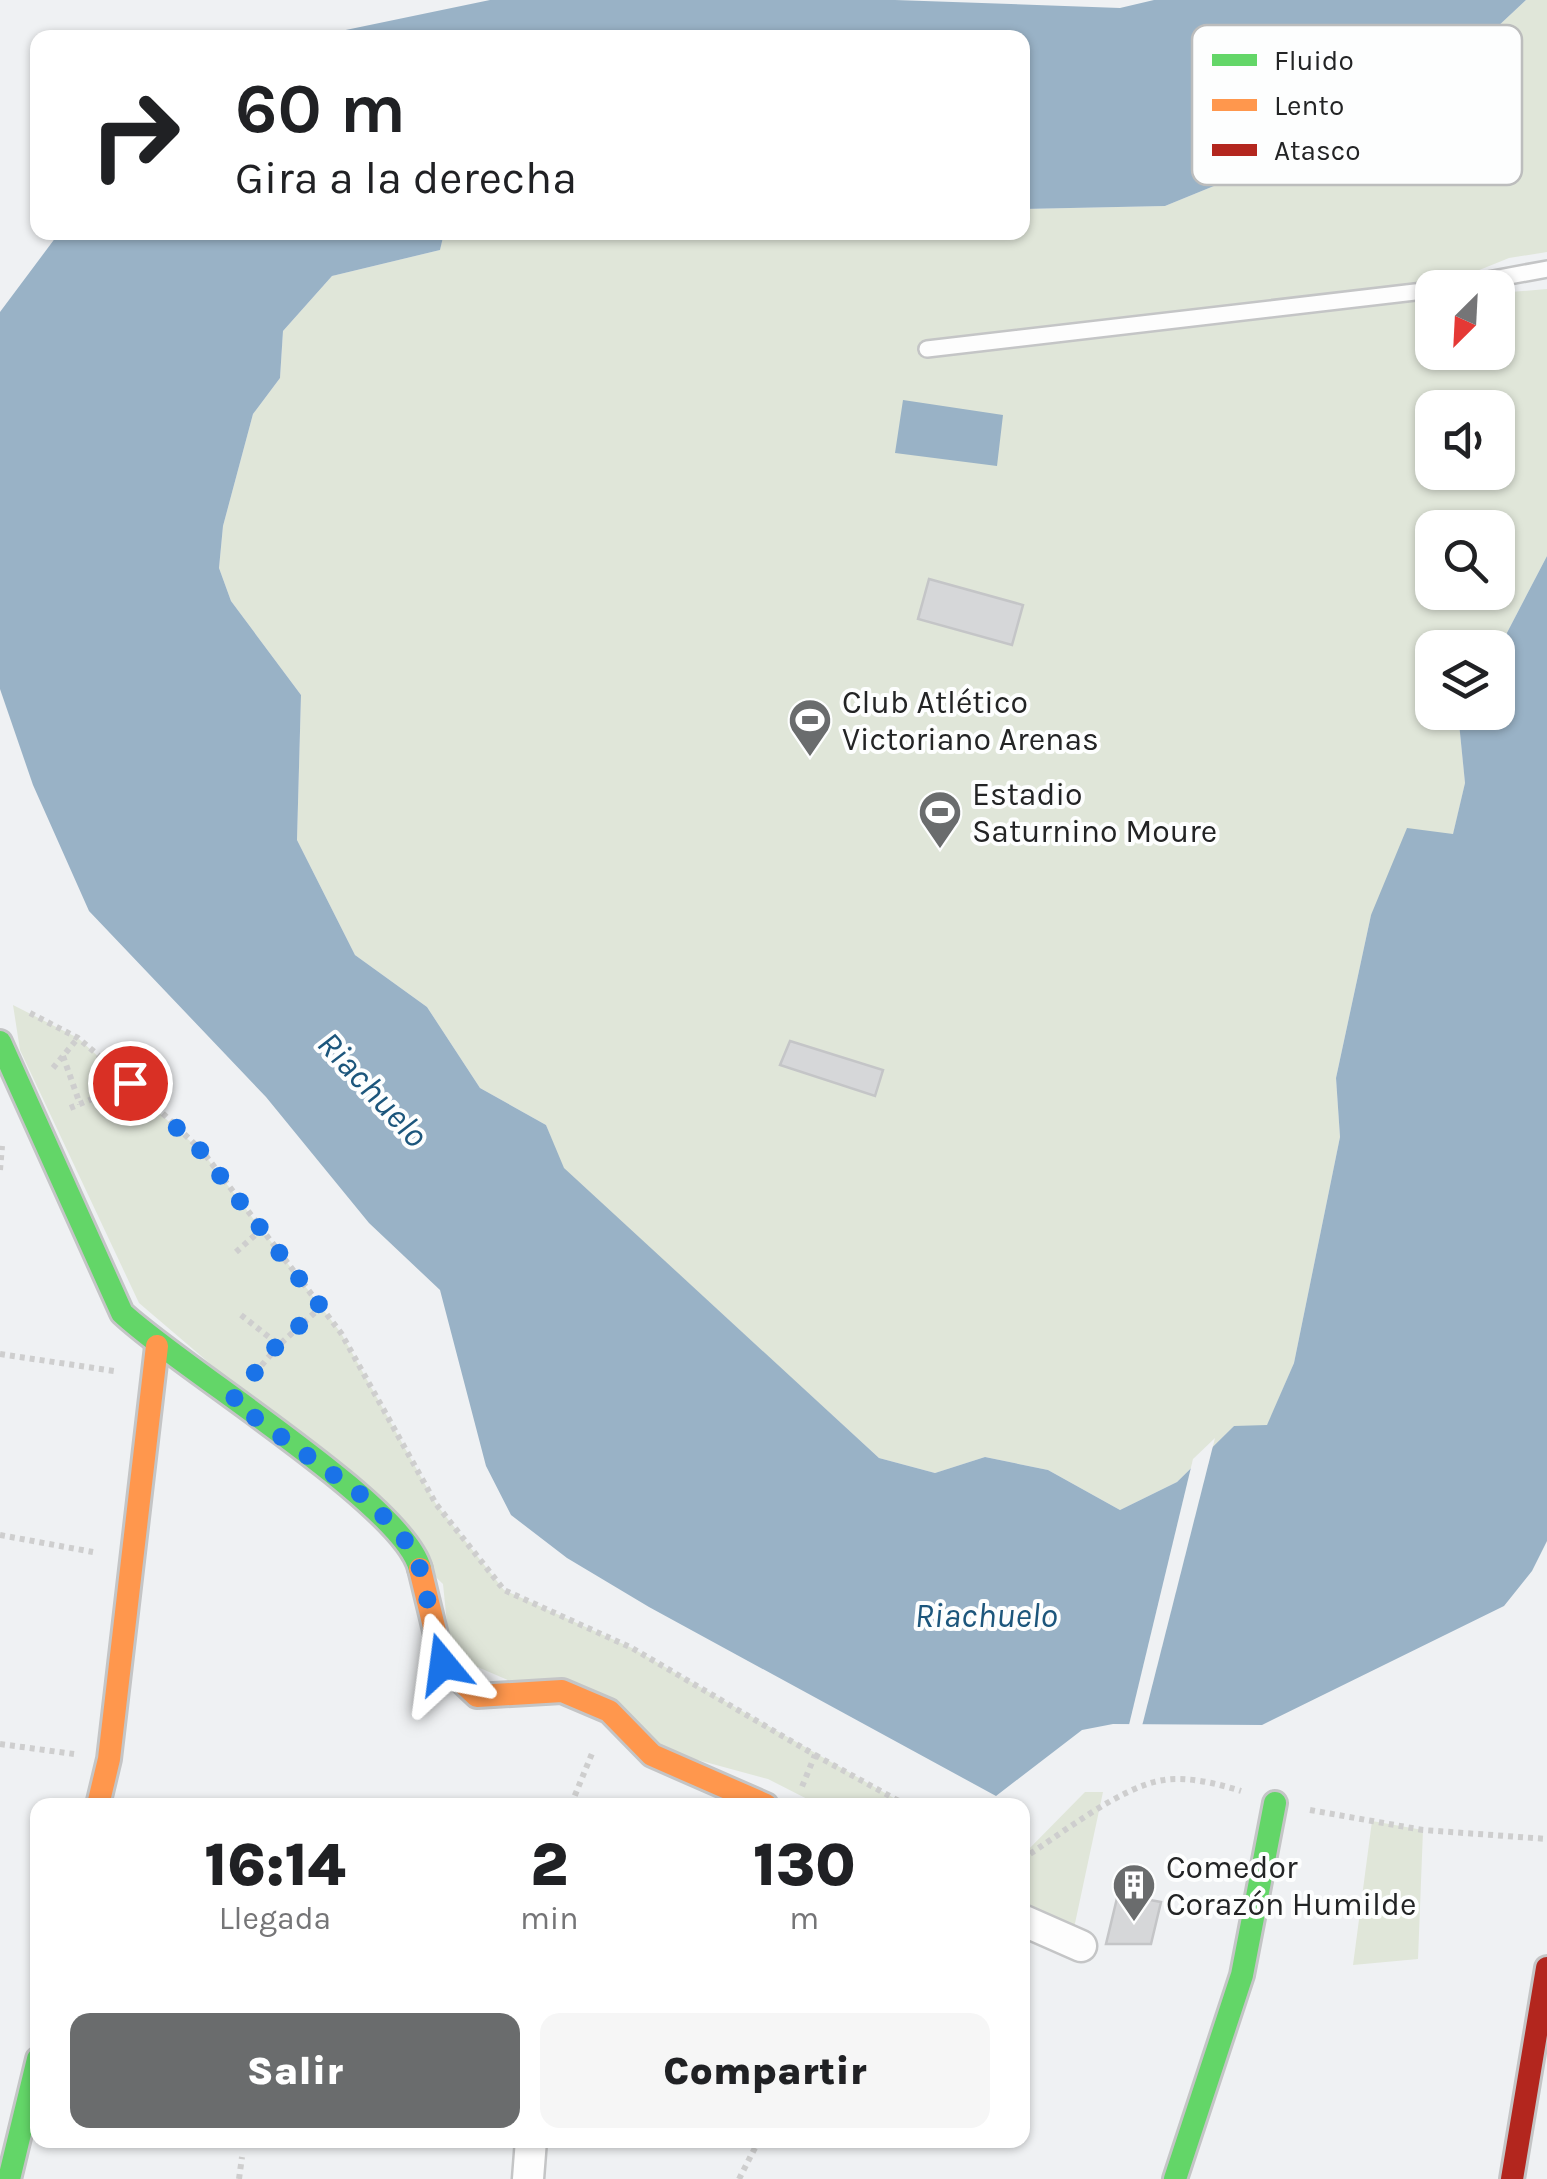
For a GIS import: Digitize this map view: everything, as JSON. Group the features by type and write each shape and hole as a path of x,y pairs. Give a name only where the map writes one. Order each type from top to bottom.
{"street":[{"path":"0,1042 122,1313 158,1346 371,1502 416,1553 443,1664 477,1696 562,1690 609,1711 652,1754 692,1776 748,1798"},
{"path":"100,1798 110,1759 129,1559 158,1346"},
{"path":"1175,2179 1242,1975 1275,1804"},
{"path":"1030,1923 1082,1946"},
{"path":"1512,2179 1540,2051 1547,1968"},
{"path":"9,2179 30,2092"},
{"path":"528,2179 530,2148"}],"lane":[{"path":"1515,275 1547,269"},
{"path":"927,349 1415,292"}],"path":[{"path":"14,1005 78,1038 202,1152 341,1333 436,1504 504,1590 632,1648 893,1798"},
{"path":"63,1056 80,1104"},
{"path":"36,1121 130,1083"},
{"path":"236,1252 262,1230"},
{"path":"232,1401 278,1344 321,1307"},
{"path":"241,1315 278,1344"},
{"path":"0,1354 118,1372 152,1388"},
{"path":"0,1535 129,1559"},
{"path":"574,1798 609,1711"},
{"path":"0,1744 110,1759"},
{"path":"798,1798 815,1755"},
{"path":"1030,1854 1117,1800 1164,1780 1222,1784 1275,1804 1423,1830 1547,1839"},
{"path":"739,2179 755,2148"},
{"path":"238,2179 242,2157"}],"shaded area":[{"name":"Club Atlético Victoriano Arenas","path":"1526,0 1547,0 1547,252 1509,258 1479,270 1415,270 1415,370 1515,370 1515,292 1547,289 1547,556 1508,630 1415,630 1415,730 1460,730 1465,783 1453,835 1371,915 1336,1078 1340,1137 1294,1363 1267,1426 1234,1426 1177,1482 1120,1510 1048,1470 985,1457 935,1473 879,1458 563,1168 546,1125 480,1088 427,1007 355,955 297,840 301,695 231,601 219,568 223,526 253,414 280,378 283,331 332,276 440,250 442,240 1030,240 1030,209 1165,206 1216,185 1522,185 1522,25 1499,25"},
{"path":"13,1005 78,1038 203,1153 341,1333 436,1504 504,1590 632,1648 894,1798 805,1798 768,1779 683,1756 466,1662 448,1633 443,1584 255,1402 139,1303 20,1050"},
{"path":"1085,1792 1103,1792 1074,1928 1030,1910 1030,1848"},
{"path":"1372,1821 1423,1830 1418,1959 1353,1965"}],"water":[{"path":"490,0 895,0 1120,8 1154,0 1526,0 1499,25 1192,25 1192,185 1216,185 1165,206 1030,209 1030,30 346,30"},
{"name":"Riachuelo","path":"54,240 442,240 440,250 332,276 283,331 280,378 253,414 223,526 219,568 231,601 301,695 297,840 355,955 427,1007 480,1088 546,1125 564,1168 879,1458 935,1473 985,1457 1048,1470 1120,1510 1177,1482 1234,1426 1267,1425 1294,1363 1340,1137 1336,1078 1371,915 1407,828 1453,834 1465,783 1460,730 1515,730 1515,630 1508,630 1547,556 1547,1541 1532,1571 1504,1606 1262,1725 1113,1724 1082,1730 996,1796 649,1607 567,1558 511,1515 486,1466 440,1290 369,1223 266,1097 89,911 33,785 0,689 0,312"},
{"path":"903,400 1003,415 997,466 895,453"}],"pier":[{"path":"1215,1438 1141,1730 1128,1729 1193,1459"}],"building":[{"path":"929,579 1023,605 1012,645 918,619"},
{"path":"790,1041 883,1070 875,1096 780,1065"},
{"name":"Comedor Corazón Humilde","path":"1118,1894 1161,1902 1151,1944 1106,1944"}],"traffic: fast":[{"path":"0,1042 122,1313 335,1474 405,1542 420,1569"},
{"path":"1175,2179 1242,1975 1275,1803"},
{"path":"9,2179 30,2092"}],"traffic: slow":[{"path":"100,1798 109,1759 157,1346"},
{"path":"420,1569 443,1664 477,1696 562,1691 609,1711 652,1755 750,1798"}],"traffic: jam":[{"path":"1512,2179 1547,1968"}],"place":[{"name":"Club Atlético Victoriano Arenas","path":"810,758"},
{"name":"Estadio Saturnino Moure","path":"940,850"},
{"name":"Comedor Corazón Humilde","path":"1134,1923"}],"route":[{"path":"130,1083 202,1152 321,1307 278,1344 232,1401 371,1502 416,1553 426,1608 443,1664"}]}
